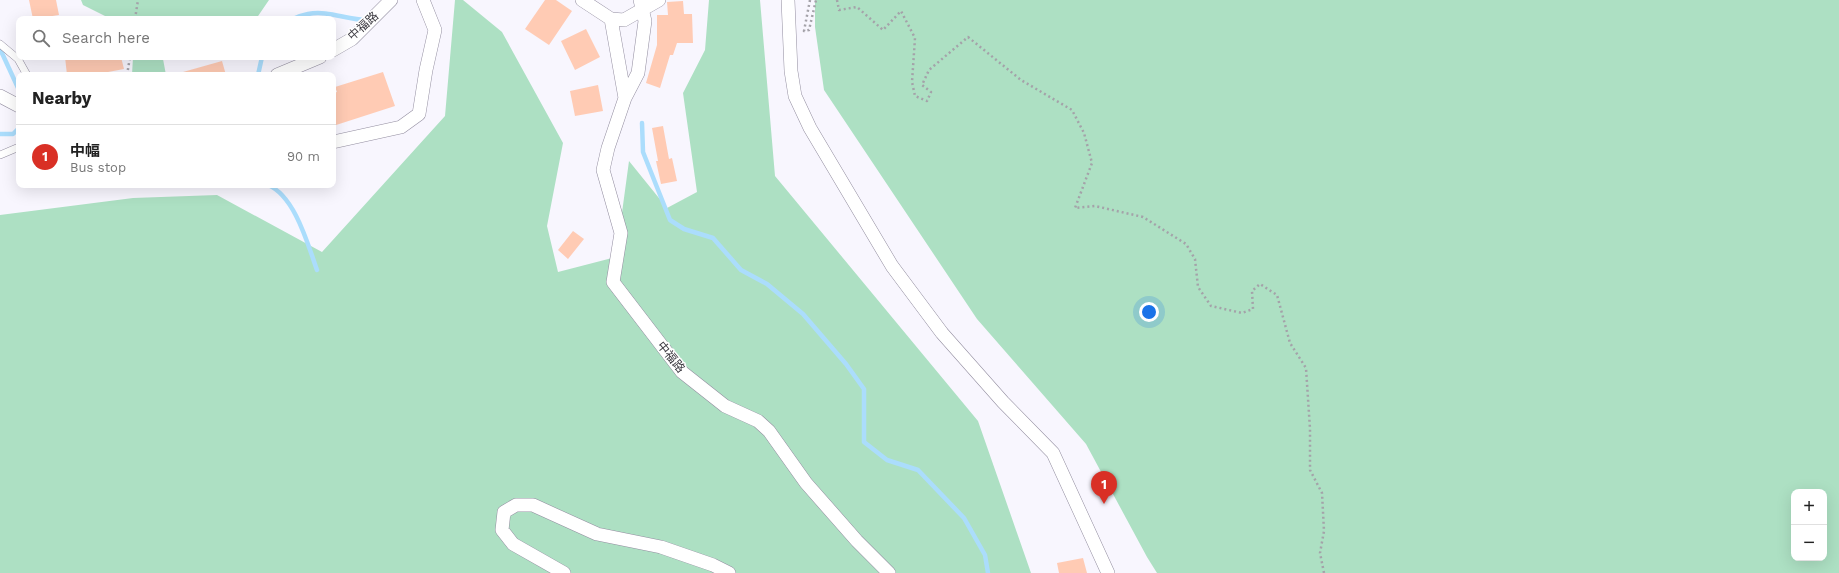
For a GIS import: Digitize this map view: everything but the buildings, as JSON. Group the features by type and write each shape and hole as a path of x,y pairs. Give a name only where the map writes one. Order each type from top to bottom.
{"street":[{"name":"中福路","path":"336,48 352,39 391,0"},
{"path":"336,141 401,127 419,114 426,70 435,30 423,0"},
{"path":"582,0 611,19 624,20 640,4 659,0"},
{"path":"788,0 791,71 795,96 810,128 892,266 942,333 1003,402 1053,453 1108,573"},
{"name":"中福路","path":"640,4 645,22 638,72 625,98 608,148 603,170 621,233 613,282 682,372 725,406 758,422 769,431 806,483 857,541 889,573"},
{"name":"中福路","path":"611,19 625,98"},
{"path":"283,72 313,60"},
{"path":"0,96 16,104"},
{"path":"564,573 513,544 502,530 504,512 516,505 533,505 597,534 661,547 713,565 729,573"}],"lane":[{"path":"0,44 16,57"},
{"path":"19,60 25,72"},
{"path":"0,155 16,148"}],"path":[{"path":"135,16 138,0"},
{"path":"810,0 804,30 809,30 816,0"},
{"path":"837,0 839,10 857,7 884,30 901,11 915,38 912,82 915,96 927,101 932,92 922,86 929,70 968,37 1021,80 1072,110 1084,133 1092,163 1075,208 1095,206 1143,217 1186,244 1195,259 1198,287 1211,306 1242,313 1252,309 1252,291 1260,284 1276,295 1290,343 1306,368 1310,430 1310,470 1322,493 1324,530 1320,553 1324,573"},
{"path":"128,72 130,60"}],"green space":[{"path":"81,0 269,0 258,16 105,16 83,5"},
{"path":"455,0 463,0 502,32 563,143 547,226 558,272 616,257 629,161 667,208 697,192 683,93 705,50 709,0 760,0 775,176 978,421 1031,573 0,573 0,215 133,198 217,195 322,252 445,116"},
{"path":"815,0 1839,0 1839,573 1157,573 1086,444 977,319 824,90 815,27"},
{"path":"133,60 163,60 165,72 132,72"}],"waterway":[{"path":"301,16 323,13 367,20"},
{"path":"1,51 16,84"},
{"path":"259,72 261,60"},
{"path":"642,123 643,152 670,220 684,229 713,238 741,270 767,284 803,314 846,364 864,389 864,442 887,460 918,470 964,518 985,555 988,573"},
{"path":"0,134 13,134 16,131"},
{"path":"272,188 286,199 293,210 305,235 317,270"}],"place":[{"name":"中幅","path":"1104,504"}]}
